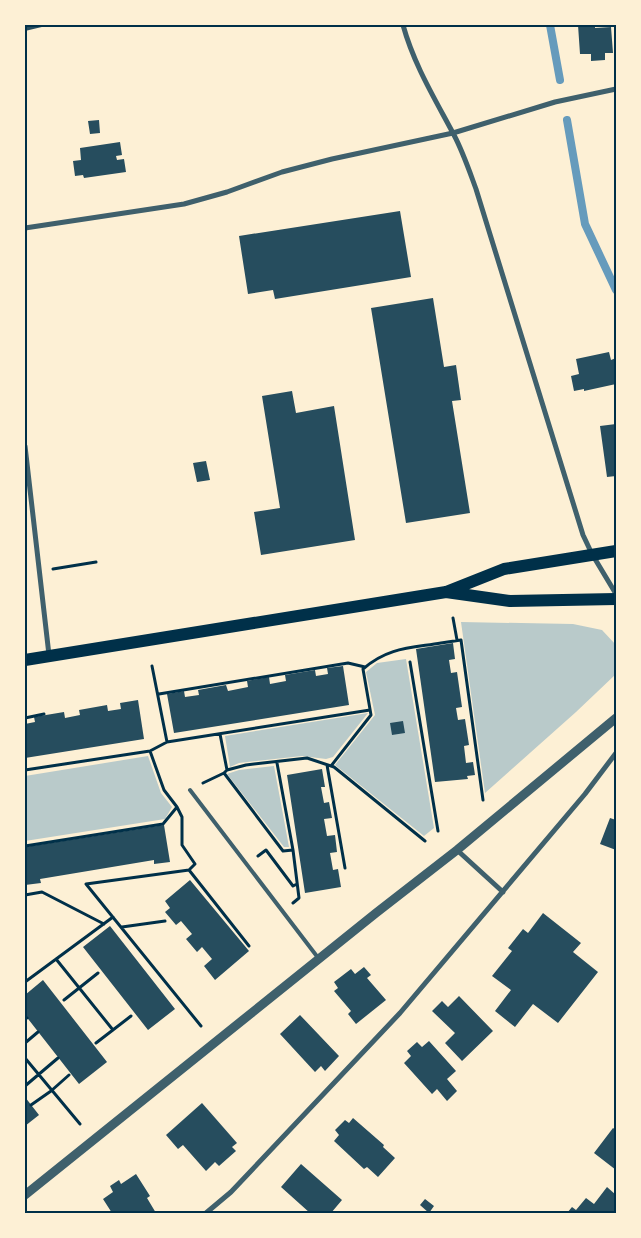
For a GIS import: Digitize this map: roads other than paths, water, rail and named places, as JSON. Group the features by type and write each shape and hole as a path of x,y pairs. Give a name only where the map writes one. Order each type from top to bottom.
{"main road":[{"path":"25,660 446,592 504,569 616,551"},
{"path":"446,592 510,601 616,600"}],"street":[{"path":"403,25 429,92 465,158 579,524 592,554 616,594"},
{"path":"25,228 184,204 227,192 290,170 453,133 555,102 616,89"},
{"path":"25,446 49,656"},
{"path":"25,1195 457,850 616,718"},
{"path":"206,1213 231,1192 400,1013 586,794 616,754"},
{"path":"457,850 503,892"}],"lane":[{"path":"190,790 319,959"}],"waterway":[{"path":"550,25 560,80"},
{"path":"567,120 585,224 616,290"}]}
